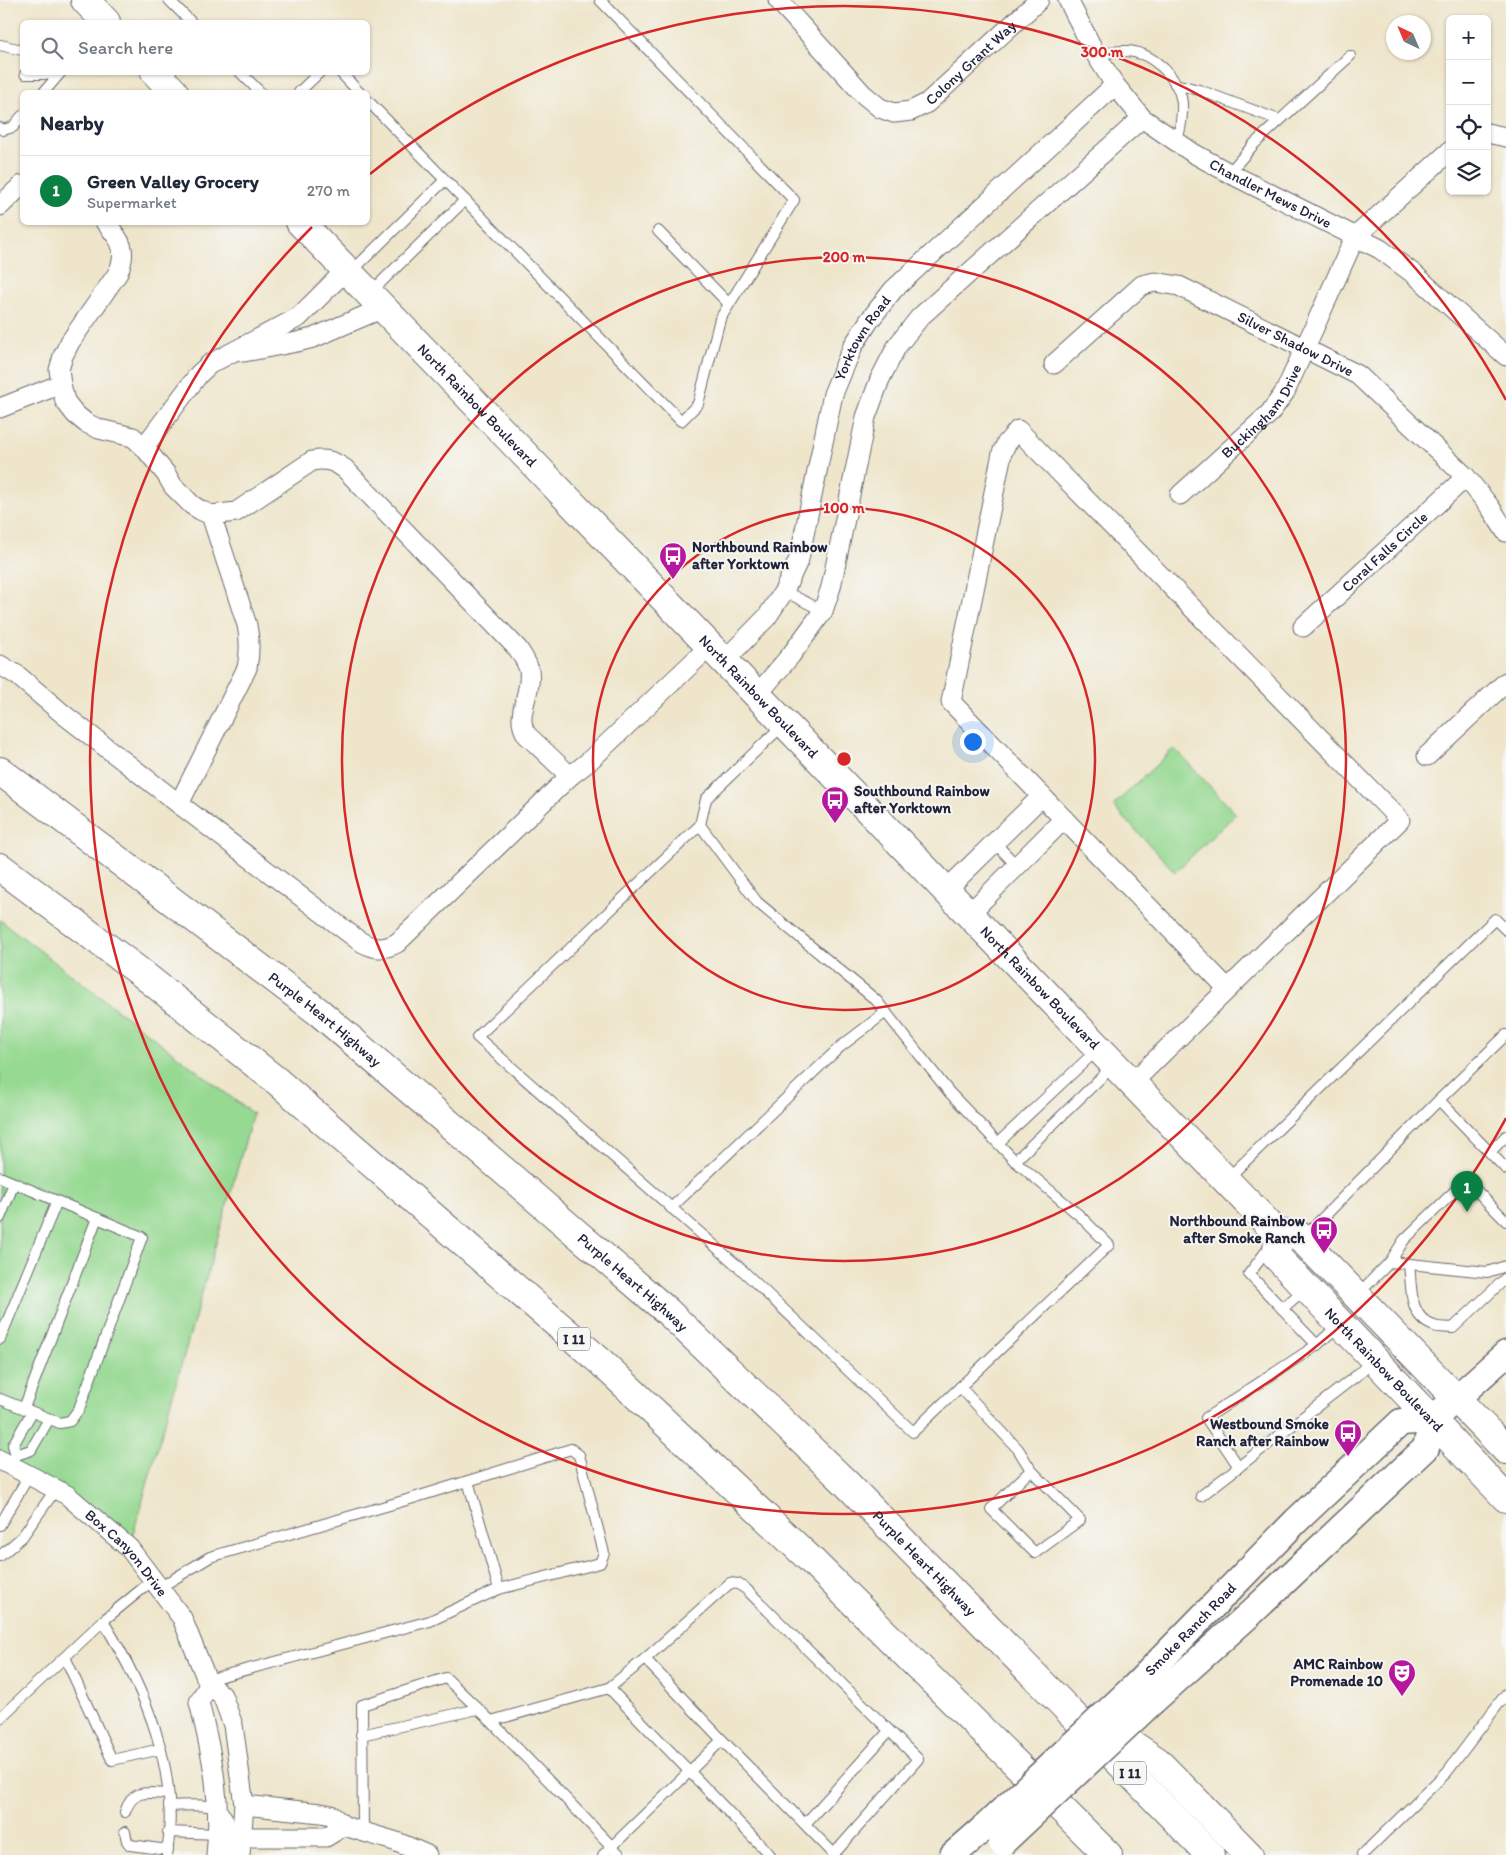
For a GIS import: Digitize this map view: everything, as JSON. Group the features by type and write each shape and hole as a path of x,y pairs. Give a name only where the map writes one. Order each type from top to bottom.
{"main road":[{"path":"85,0 102,20"},
{"path":"158,75 172,90"},
{"name":"North Rainbow Boulevard","path":"303,225 1226,1180 1356,1295 1506,1450"},
{"name":"Purple Heart Highway","path":"0,771 320,1013 667,1311 844,1481 1210,1855"},
{"name":"I 11","path":"0,867 140,972 278,1082 602,1363 812,1561 1108,1855"},
{"name":"North Rainbow Boulevard","path":"1291,1237 1276,1256 1506,1498"},
{"path":"1432,1420 1455,1397 1506,1354"},
{"name":"Smoke Ranch Road","path":"953,1855 992,1842 1144,1693 1296,1521 1401,1422 1432,1420 1426,1448 1251,1612 1144,1693"},
{"path":"1050,1690 1157,1761 1249,1855"}],"street":[{"name":"Colony Grant Way","path":"778,0 863,94 880,108 894,113 911,111 927,103 1039,0"},
{"name":"Chandler Mews Drive","path":"1068,0 1096,55 1115,85 1142,118 1177,142 1229,173 1380,250 1414,274 1506,356"},
{"name":"Yorktown Road","path":"0,665 17,675 63,714 358,940 368,947 379,949 397,943 570,776 717,654 767,617 784,591 799,559 833,394 853,346 869,321 893,290 1115,85"},
{"path":"757,694 791,655 823,611 831,587 866,417 880,380 897,346 920,317 1142,118"},
{"name":"Buckingham Drive","path":"1180,495 1270,414 1285,392 1355,237 1446,155"},
{"path":"0,206 20,187"},
{"path":"107,225 119,241 123,250 124,261 118,273 70,342 59,370 60,384 65,401 75,414 86,423 99,429 133,437 144,447 166,474 173,486 192,505 211,515 236,512 312,461 321,459 338,464 345,469 518,649 528,669 530,681 521,718 522,728 570,776"},
{"path":"144,447 199,374 210,364 299,317 348,272"},
{"name":"Silver Shadow Drive","path":"1054,364 1142,285 1154,282 1179,286 1358,375 1466,477 1490,507 1506,532"},
{"path":"226,356 313,338 376,301"},
{"path":"0,408 60,384"},
{"path":"1115,1065 1228,989 1400,820 1018,430 1006,444 1002,453 951,702 1228,989"},
{"name":"Coral Falls Circle","path":"1303,627 1466,477"},
{"path":"179,804 247,668 250,655 250,640 246,625 211,515"},
{"path":"1427,756 1506,682"},
{"path":"946,890 1042,796"},
{"path":"969,914 1064,820"},
{"name":"Box Canyon Drive","path":"9,1459 30,1474 67,1495 129,1548 182,1618 208,1683 222,1694 233,1724 244,1805 241,1846"},
{"path":"208,1683 199,1702 215,1769 218,1808 216,1855"},
{"path":"244,1805 322,1812 344,1826 397,1842 427,1855"},
{"path":"241,1846 326,1837 344,1826"}],"lane":[{"path":"169,0 189,20"},
{"path":"370,103 681,421 698,404 720,318 794,200 600,0"},
{"path":"0,45 20,50"},
{"path":"1096,55 1123,51 1137,52 1161,66 1174,84 1182,101 1183,119 1177,142"},
{"path":"1229,173 1254,144 1350,56"},
{"path":"46,90 57,75"},
{"path":"243,75 258,90"},
{"path":"302,90 317,75"},
{"path":"343,75 357,90"},
{"path":"1174,84 1199,90 1279,120"},
{"path":"1,130 13,127 20,118"},
{"path":"348,272 445,180"},
{"path":"376,301 465,200"},
{"path":"658,231 729,304"},
{"path":"784,591 823,611"},
{"path":"700,825 757,902 876,1000 949,1092 1015,1161 1110,1245 913,1432 783,1307 476,1037 700,825 706,799 784,723"},
{"path":"995,843 1017,866"},
{"path":"1226,1180 1495,919 1506,930"},
{"path":"671,1208 840,1047 886,1012"},
{"path":"1317,1345 1249,1274 1439,1100 1506,1035"},
{"path":"998,1143 1115,1065"},
{"path":"1015,1161 1115,1065"},
{"path":"1439,1100 1506,1169"},
{"path":"1490,1152 1506,1136"},
{"path":"0,1177 142,1237 80,1409 70,1421 60,1423 0,1399"},
{"path":"1356,1295 1390,1262 1404,1240 1464,1182 1472,1186 1506,1221"},
{"path":"0,1218 14,1183"},
{"path":"0,1339 57,1201"},
{"path":"9,1459 12,1445 28,1410 97,1218"},
{"path":"1390,1262 1487,1272 1506,1266"},
{"path":"1409,1264 1414,1310 1421,1319 1434,1327 1453,1328 1506,1278"},
{"path":"1282,1309 1306,1288"},
{"path":"1238,1467 1206,1418 1317,1345 1340,1324"},
{"path":"1201,1496 1374,1360"},
{"path":"960,1387 1018,1449 1031,1470 1080,1520 1035,1553 991,1509 1031,1470"},
{"path":"9,1459 31,1450 49,1419"},
{"path":"0,1718 103,1621 156,1584 210,1557 410,1499 571,1449 579,1455 604,1554 600,1562 499,1589 430,1621 208,1683"},
{"path":"0,1525 30,1474"},
{"path":"468,1481 499,1589"},
{"path":"0,1556 22,1537 56,1489"},
{"path":"491,1721 610,1688 730,1583 738,1584 746,1589 918,1759 834,1854 645,1659"},
{"path":"103,1621 128,1663 145,1700 165,1762 169,1806 167,1852 130,1845 126,1841 126,1832"},
{"path":"65,1657 112,1760 161,1748"},
{"path":"362,1831 362,1705 446,1678 491,1721 620,1855"},
{"path":"610,1688 770,1855"},
{"path":"1362,1855 1447,1772 1506,1694"},
{"path":"361,1734 478,1709"},
{"path":"805,1824 889,1731"},
{"path":"603,1855 722,1740"},
{"path":"125,1812 128,1801 136,1795 149,1793 168,1794"},
{"path":"169,1806 212,1805 218,1808 226,1815 229,1821 228,1855"},
{"path":"168,1832 218,1834"}],"green space":[{"path":"1174,748 1236,814 1175,872 1113,806"},
{"path":"0,920 253,1114 129,1548 0,1460"}],"place":[{"name":"Northbound Rainbow after Yorktown","path":"673,580"},
{"name":"Southbound Rainbow after Yorktown","path":"835,824"},
{"name":"Green Valley Grocery","path":"1467,1212"},
{"name":"Northbound Rainbow after Smoke Ranch","path":"1324,1254"},
{"name":"Westbound Smoke Ranch after Rainbow","path":"1348,1457"},
{"name":"AMC Rainbow Promenade 10","path":"1402,1697"}]}
